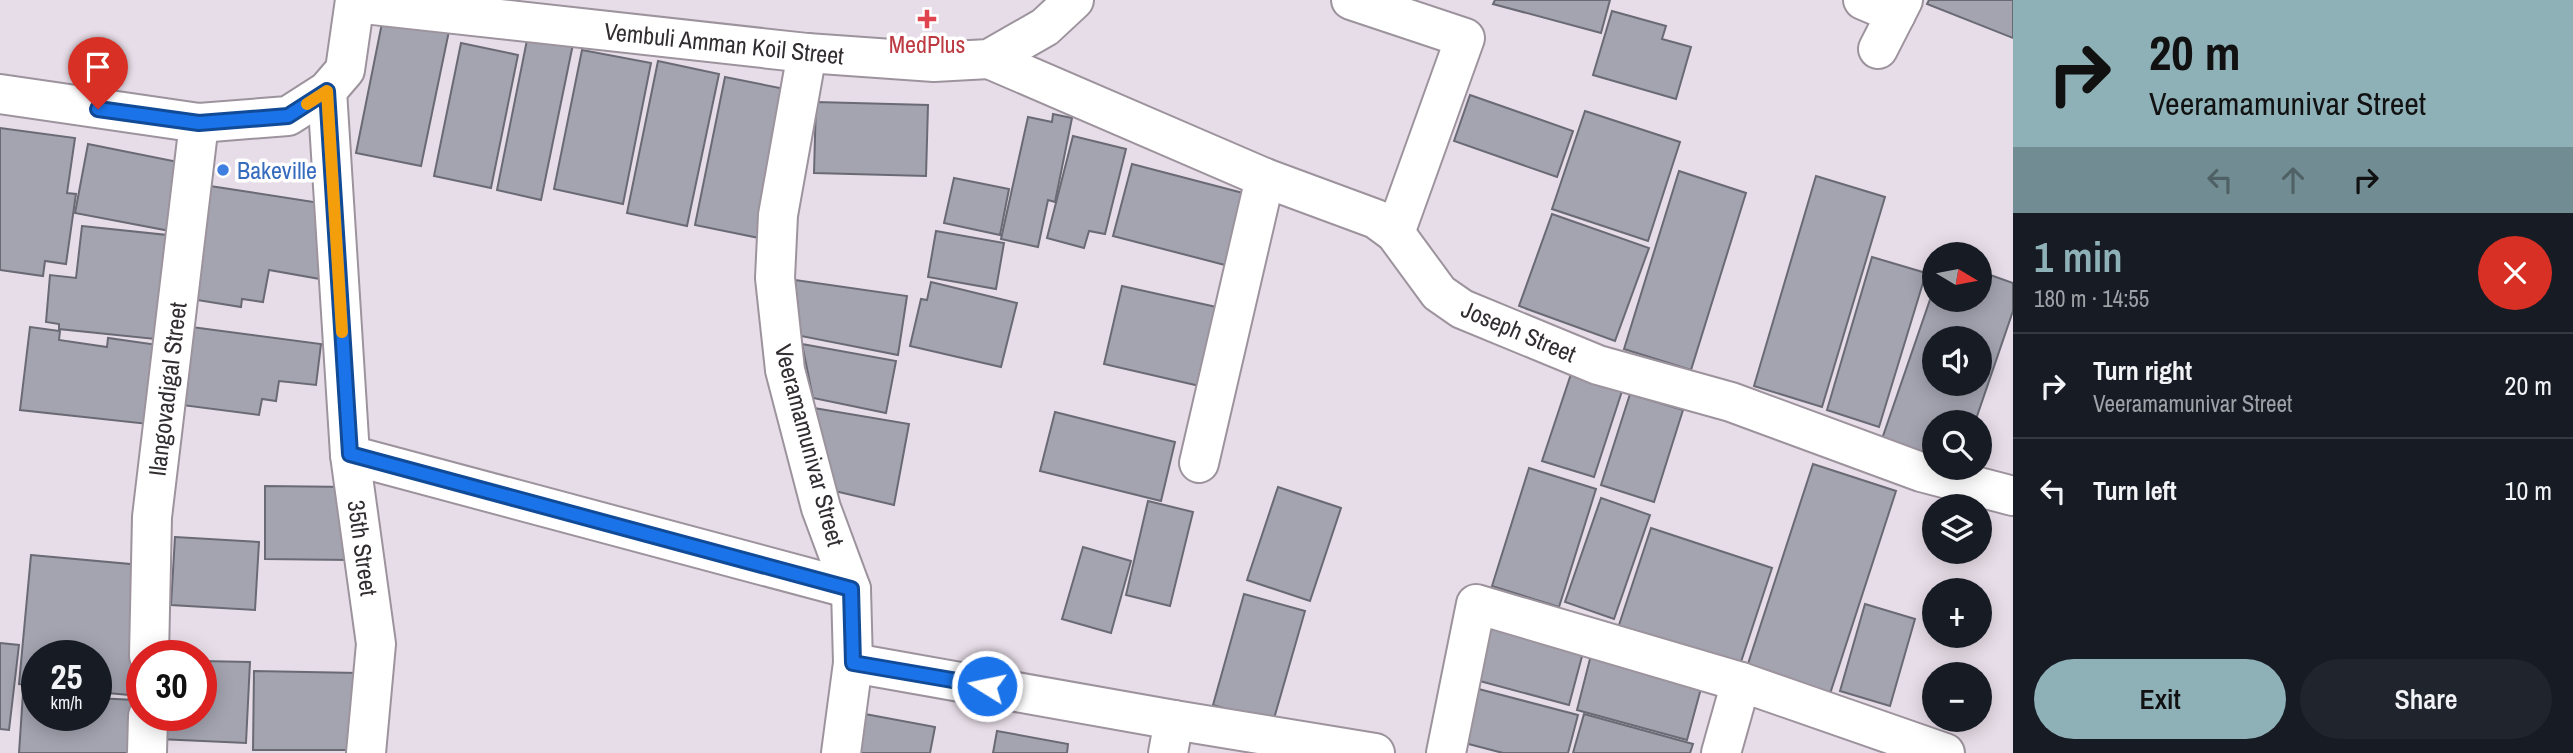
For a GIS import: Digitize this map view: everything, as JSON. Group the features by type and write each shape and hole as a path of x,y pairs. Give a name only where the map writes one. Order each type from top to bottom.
{"street":[{"name":"Vembuli Amman Koil Street","path":"355,1 807,53 933,62 989,59 1045,27 1074,0"},
{"path":"1351,0 1465,38 1395,233"},
{"path":"0,93 199,123 288,116 327,91 345,70 355,1"},
{"path":"1878,49 1887,5"},
{"name":"Veeramamunivar Street","path":"807,53 778,215 774,247 775,278 785,370 821,508 851,589 853,663 841,753"},
{"name":"Joseph Street","path":"989,59 1265,178 1376,219 1395,233 1430,284 1462,309 1598,365 1731,402 1921,472 2013,496"},
{"name":"35th Street","path":"327,91 350,454 376,644 366,753"},
{"name":"Ilangovadigal Street","path":"149,640 152,517 199,123"},
{"path":"1199,463 1265,178"},
{"path":"350,454 851,589"},
{"path":"1446,753 1476,604 1741,682 1945,753"},
{"path":"853,663 1171,736 1375,753"},
{"path":"1721,753 1741,682"},
{"path":"147,753 148,731"}],"building":[{"path":"1495,0 1610,0 1601,33 1493,4"},
{"path":"1929,0 2013,0 2013,38 1927,4"},
{"path":"1612,11 1666,26 1662,39 1691,47 1676,99 1593,75"},
{"path":"383,18 449,31 421,166 356,153"},
{"path":"528,35 573,44 541,200 497,190"},
{"path":"461,43 518,55 491,188 434,176"},
{"path":"582,50 651,63 623,204 554,189"},
{"path":"658,61 719,74 687,226 627,213"},
{"path":"725,77 790,90 759,238 695,225"},
{"path":"1470,95 1573,131 1557,177 1454,141"},
{"path":"816,102 928,105 926,176 814,173"},
{"path":"1585,111 1680,142 1648,241 1552,209"},
{"path":"1053,114 1072,118 1055,202 1048,200 1038,247 1001,239 1028,117 1052,122"},
{"path":"0,128 75,138 67,193 76,194 66,264 45,261 43,276 0,270"},
{"path":"1073,136 1126,149 1105,234 1089,231 1084,248 1047,238"},
{"path":"88,144 183,163 170,231 75,213"},
{"path":"1132,164 1243,193 1225,265 1113,236"},
{"path":"1679,171 1746,193 1691,370 1624,349"},
{"path":"1816,176 1885,197 1822,407 1754,386"},
{"path":"954,178 1009,189 1000,235 944,223"},
{"path":"210,186 333,205 320,279 269,270 263,302 242,299 241,307 191,299"},
{"path":"1552,214 1649,248 1615,341 1519,306"},
{"path":"82,226 167,235 155,339 59,329 59,324 46,322 50,275 76,278"},
{"path":"936,231 1004,243 996,289 928,277"},
{"path":"1872,257 1922,272 1922,286 1879,427 1827,410"},
{"path":"1992,276 2013,283 2013,311 1992,372 1992,326 1922,326 1922,396 1984,396 1979,410 1922,410 1922,453 1882,439 1926,312 1992,312"},
{"path":"795,280 907,296 898,355 801,336"},
{"path":"931,282 1017,303 1001,367 910,346 921,299 927,300"},
{"path":"1122,286 1221,308 1204,387 1104,364"},
{"path":"184,326 321,344 316,385 279,381 276,401 262,399 259,415 174,404"},
{"path":"30,327 60,331 59,340 107,347 108,338 158,345 148,424 20,410"},
{"path":"802,344 896,361 886,413 813,398"},
{"path":"1573,368 1624,385 1594,477 1542,461"},
{"path":"1630,394 1683,410 1654,502 1601,485"},
{"path":"814,408 909,424 894,505 826,489"},
{"path":"1055,412 1175,442 1161,501 1040,471"},
{"path":"1813,464 1896,491 1828,700 1745,673"},
{"path":"1529,468 1596,489 1559,607 1492,586"},
{"path":"265,486 351,487 350,560 265,559"},
{"path":"1278,487 1341,508 1310,601 1247,580"},
{"path":"1601,498 1650,515 1614,619 1565,602"},
{"path":"1148,501 1193,512 1170,606 1126,595"},
{"path":"1651,528 1772,568 1737,674 1616,634"},
{"path":"175,537 259,542 255,610 171,605"},
{"path":"1083,547 1131,561 1111,633 1062,619"},
{"path":"31,555 141,565 134,640 126,640 126,695 112,693 112,640 23,640"},
{"path":"1244,594 1305,611 1273,722 1213,705"},
{"path":"1865,604 1915,619 1890,706 1840,691"},
{"path":"1492,619 1585,645 1569,705 1476,680"},
{"path":"0,643 19,645 9,730 0,729"},
{"path":"1592,651 1703,681 1687,740 1577,710"},
{"path":"217,661 250,662 246,743 159,739 159,731 217,731"},
{"path":"254,671 359,673 359,750 253,750"},
{"path":"1471,687 1578,715 1568,753 1503,753 1457,741"},
{"path":"112,699 126,700 126,731 133,731 131,753 19,753 21,723 21,731 112,731"},
{"path":"865,714 935,727 930,753 858,753"},
{"path":"1584,714 1693,744 1690,753 1573,753"},
{"path":"997,731 1068,744 1067,753 993,753"}],"slow traffic":[{"path":"307,104 327,91 342,332"}],"place":[{"name":"MedPlus","path":"927,19"},
{"name":"Bakeville","path":"223,170"}],"route":[{"path":"98,109 199,123 288,116 327,91 350,454 851,589 853,663 987,686"}]}
